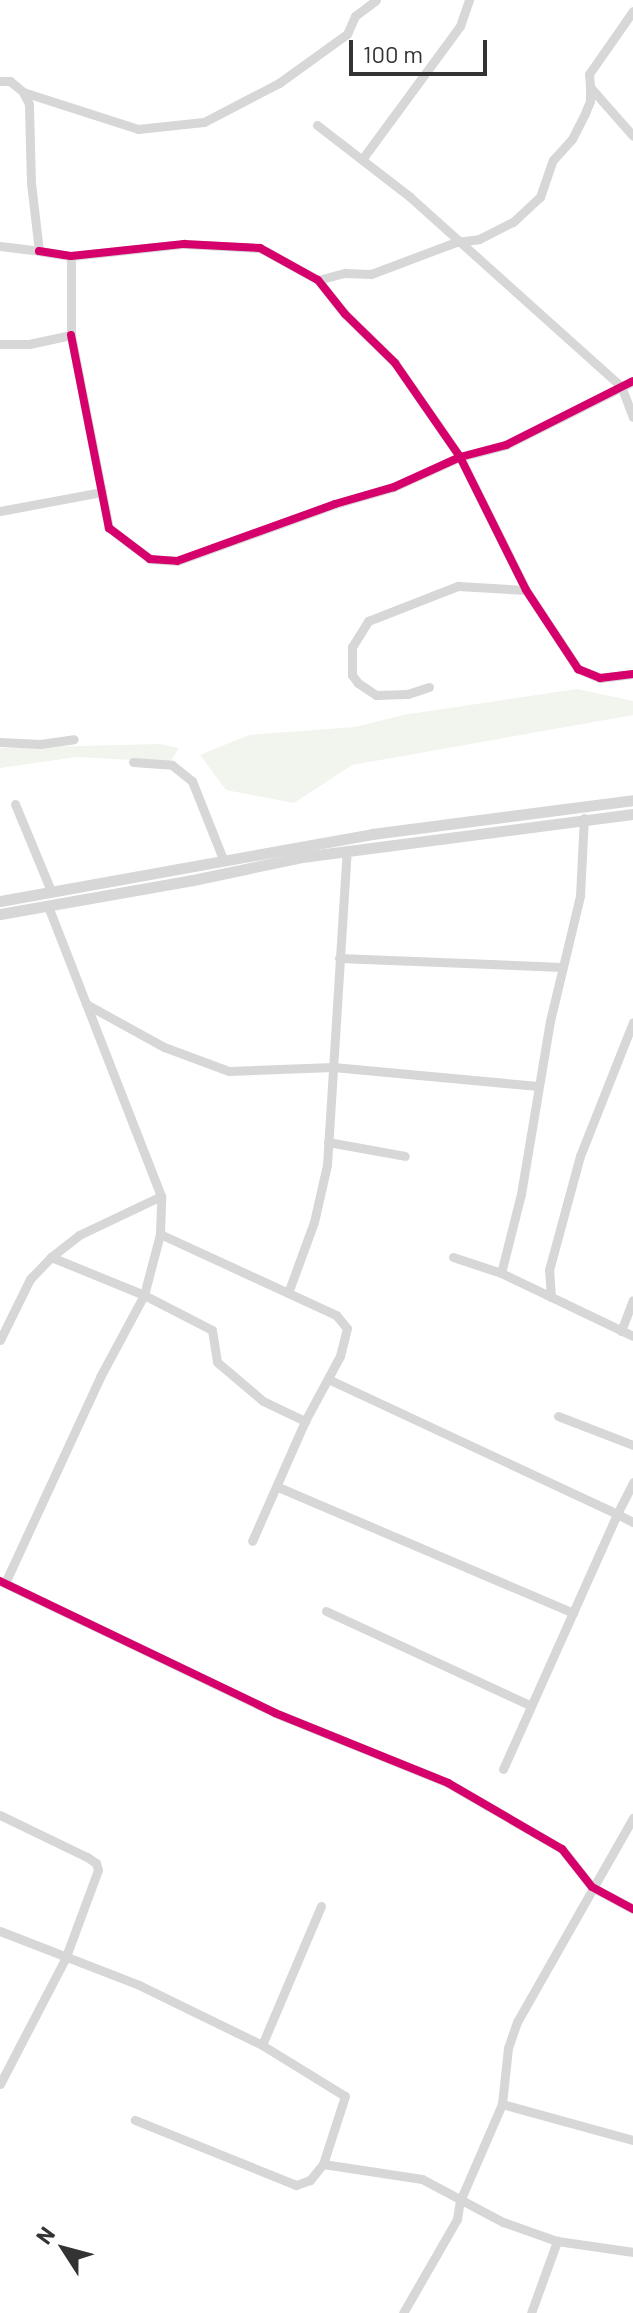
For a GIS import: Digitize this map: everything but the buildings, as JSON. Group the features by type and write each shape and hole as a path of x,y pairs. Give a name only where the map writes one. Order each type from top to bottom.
{"street":[{"path":"0,81 10,81 23,92 138,129 204,122 279,83 347,34 355,16 376,0"},
{"path":"363,158 460,26 469,0"},
{"path":"318,280 345,273 371,274 456,242 479,239 513,222 540,197 553,160 572,139 590,101 589,74 633,11"},
{"path":"590,87 633,136"},
{"path":"23,92 29,104 31,183 39,251"},
{"path":"317,125 363,158 621,386 633,417"},
{"path":"0,246 71,256 184,244 260,248 318,280 345,314 395,363 460,457 526,590 578,669 600,678 633,674"},
{"path":"71,256 71,335 109,528 150,559 177,561 335,504 394,487 460,457 506,445 633,381"},
{"path":"0,344 29,344 71,335"},
{"path":"0,511 102,492"},
{"path":"429,687 407,694 376,695 358,683 352,675 352,647 368,621 458,586 526,590"},
{"path":"0,742 40,744 74,739"},
{"path":"133,762 172,765 192,781 223,859"},
{"path":"0,901 372,834 633,800"},
{"path":"15,804 51,891"},
{"path":"0,914 347,851 633,814"},
{"path":"501,1273 521,1194 538,1086 580,896 584,818"},
{"path":"288,1293 314,1222 328,1142 347,851"},
{"path":"48,906 161,1196 160,1234 144,1295 100,1377 3,1582 275,1713 448,1783 562,1849 592,1887 633,1909"},
{"path":"339,958 562,967"},
{"path":"86,1004 164,1047 229,1071 333,1067 538,1086"},
{"path":"551,1297 549,1270 580,1156 633,1022"},
{"path":"328,1142 405,1156"},
{"path":"0,1340 30,1279 51,1257 79,1235 161,1196"},
{"path":"160,1234 336,1315 345,1323 346,1342 305,1421 252,1541"},
{"path":"51,1257 144,1295 212,1330 217,1362 263,1401 305,1421"},
{"path":"453,1257 501,1273 633,1336"},
{"path":"621,1331 633,1300"},
{"path":"328,1379 633,1522"},
{"path":"558,1416 633,1445"},
{"path":"503,1769 529,1705 633,1482"},
{"path":"278,1487 573,1613"},
{"path":"326,1611 529,1705"},
{"path":"0,1815 96,1863 97,1882 65,1959 0,2084"},
{"path":"403,2313 457,2219 460,2201 502,2104 508,2048 517,2022 633,1818"},
{"path":"262,2045 321,1906"},
{"path":"0,1931 65,1959 104,1969 262,2045 345,2096 323,2164 310,2180 296,2185 135,2120"},
{"path":"502,2104 633,2140"},
{"path":"323,2164 422,2179 503,2222 557,2241 633,2252"},
{"path":"531,2313 557,2241"}],"shaded area":[{"path":"577,689 633,701 633,715 352,765 294,803 226,790 200,755 249,735 355,727 403,715"},
{"path":"160,744 179,748 170,762 77,757 0,768 0,748"}],"cycle path":[{"path":"39,251 71,256 184,244 260,248 318,280 345,314 395,363 460,457 526,590 578,669 600,678 633,674"},
{"path":"71,335 109,528 150,559 177,561 335,504 394,487 460,457 506,445 633,381"},
{"path":"0,1581 275,1713 448,1783 562,1849 592,1887 633,1909"}]}
